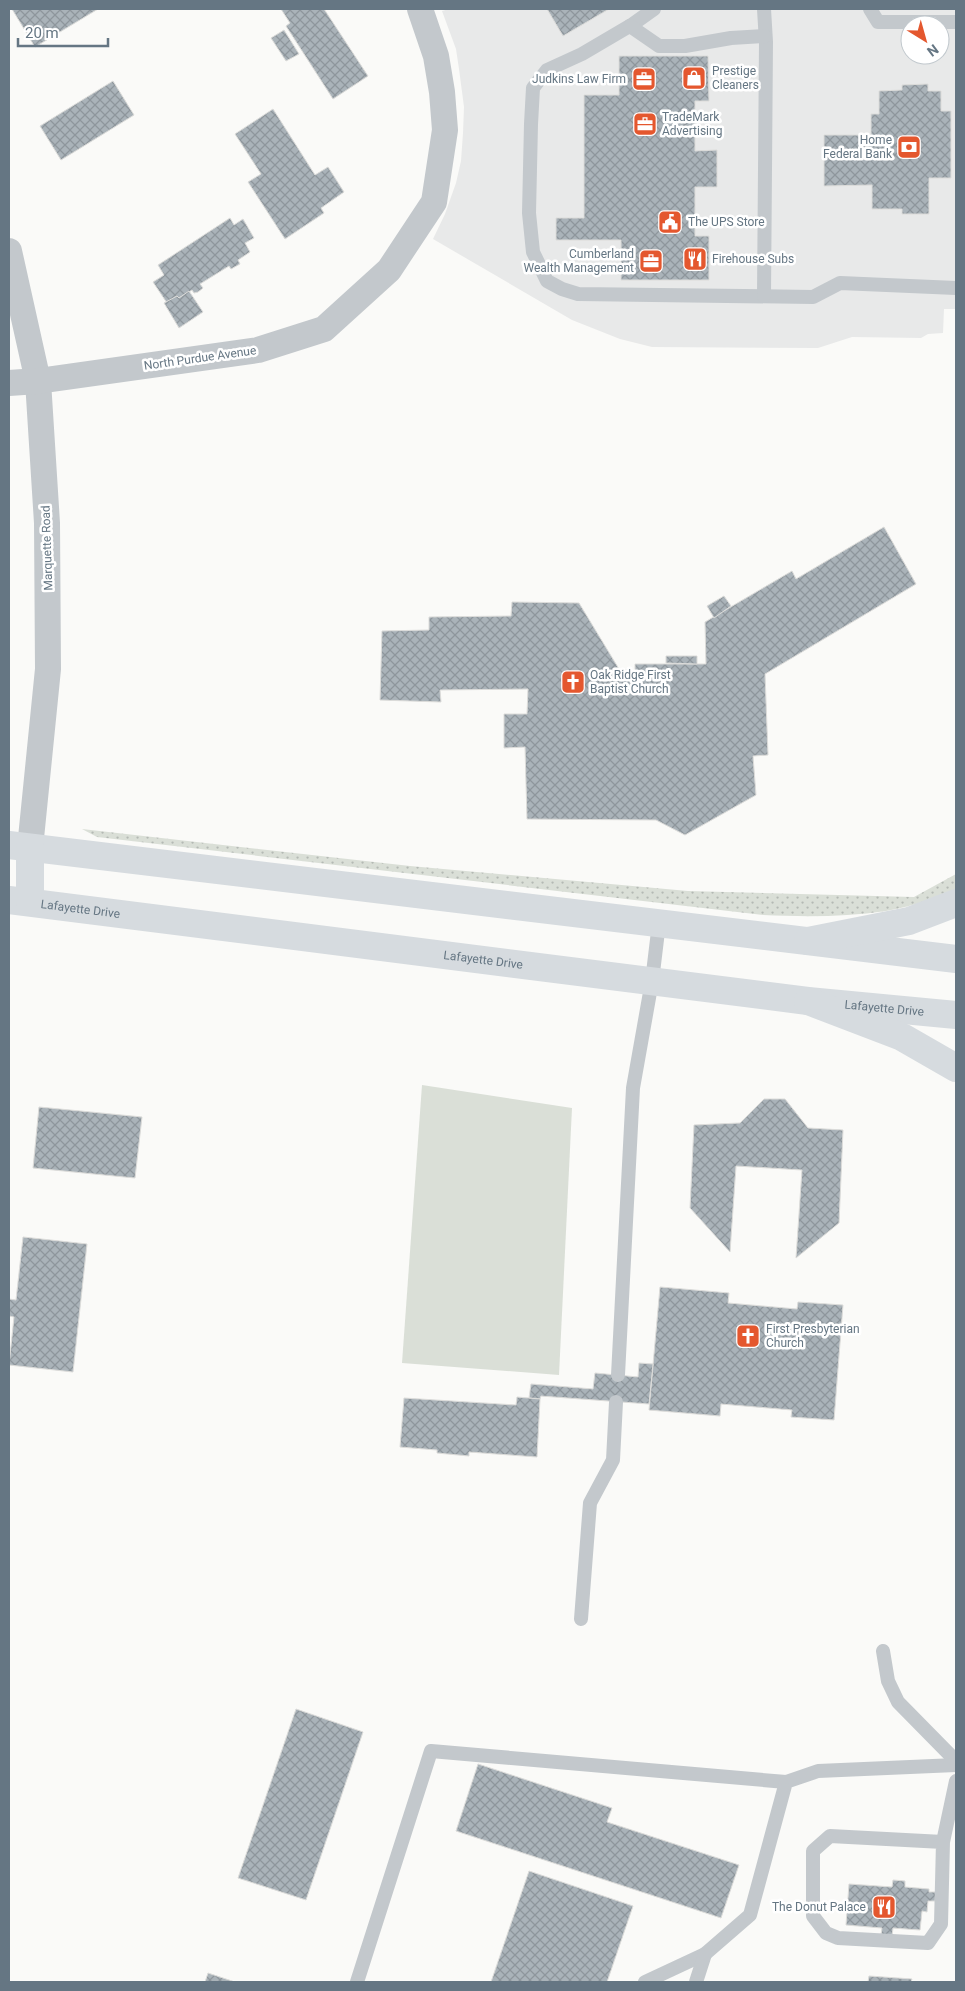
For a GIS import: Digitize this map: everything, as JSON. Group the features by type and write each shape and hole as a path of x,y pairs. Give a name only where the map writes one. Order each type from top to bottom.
{"main road":[{"path":"19,901 20,846 956,960"},
{"name":"Lafayette Drive","path":"19,901 808,1001 956,1015"},
{"path":"808,941 909,921 956,903"},
{"path":"808,1001 902,1037 956,1068"}],"street":[{"name":"North Purdue Avenue","path":"9,384 258,350 324,329 389,270 434,202 445,130 442,92 436,56 420,9"},
{"name":"Marquette Road","path":"9,250 38,381 47,523 48,669 20,846"}],"lane":[{"path":"654,9 630,26 582,54 547,70 534,88 531,124 529,213 534,252 547,281 562,289 578,294 813,297 840,283 956,288"},
{"path":"764,9 764,296"},
{"path":"870,9 878,22 956,22"},
{"path":"630,26 659,46 685,46 730,38 765,36"},
{"path":"618,1375 633,1088 652,981 659,923"},
{"path":"581,1618 590,1503 613,1460 616,1402"},
{"path":"883,1651 888,1681 898,1702 956,1763"},
{"path":"356,1982 431,1751 786,1782 818,1771 956,1763"},
{"path":"943,1842 830,1836 814,1851 813,1916 826,1933 838,1938 928,1943 940,1924 943,1842 956,1781"},
{"path":"645,1982 705,1954 750,1915 786,1782"},
{"path":"696,1982 705,1954"}],"shaded area":[{"path":"449,9 956,9 956,309 944,309 943,333 928,334 921,338 852,337 818,348 652,347 620,339 572,320 433,239 445,214 456,183 461,161 464,107 456,49 442,11"},
{"path":"82,829 410,866 688,891 914,897 956,874 956,891 904,907 871,913 825,916 763,915 97,837"},
{"path":"422,1085 572,1108 559,1375 402,1363"}],"building":[{"path":"12,9 98,9 35,47"},
{"path":"281,9 324,9 368,76 333,99 286,26 290,23"},
{"path":"547,9 609,9 563,36"},
{"path":"284,30 299,54 286,61 271,38"},
{"path":"619,56 708,56 709,101 695,101 695,151 717,150 717,187 695,187 695,236 709,236 709,280 621,280 621,240 556,240 556,218 584,218 584,95 619,95"},
{"path":"113,81 134,115 61,160 40,126"},
{"path":"928,84 928,91 941,91 941,111 951,111 951,178 929,178 929,214 902,214 902,209 872,209 872,185 824,186 824,135 871,135 871,114 879,114 879,91 902,90 902,85"},
{"path":"273,109 315,175 328,167 344,192 321,208 324,213 285,239 248,182 261,174 235,134"},
{"path":"230,218 234,225 243,219 254,238 245,243 250,252 238,260 240,264 231,269 229,266 200,284 203,288 198,292 194,293 192,290 179,298 177,296 167,303 153,282 164,275 158,265"},
{"path":"189,291 203,312 179,328 164,303 177,296 179,298"},
{"name":"Oak Ridge First Baptist Church","path":"884,527 916,584 765,674 768,755 753,756 756,795 685,835 656,820 527,819 525,747 504,748 504,714 527,714 528,689 440,690 441,702 380,700 382,631 429,630 429,617 511,616 512,602 579,603 619,669 635,671 635,664 706,664 705,622 792,571 796,579"},
{"path":"724,596 731,606 714,618 707,606"},
{"path":"666,656 697,656 697,664 666,663"},
{"path":"764,1099 785,1099 808,1128 843,1130 839,1223 796,1258 802,1170 736,1166 730,1252 690,1208 694,1125 740,1123"},
{"path":"39,1107 142,1117 135,1178 33,1168"},
{"path":"23,1237 87,1244 73,1372 9,1365 14,1317 9,1316 9,1299 16,1300"},
{"name":"First Presbyterian Church","path":"660,1287 729,1293 728,1303 797,1309 798,1302 843,1305 834,1420 791,1417 792,1410 721,1404 720,1416 649,1410"},
{"path":"639,1363 653,1364 649,1404 541,1396 540,1399 529,1398 531,1384 593,1389 595,1373 638,1377"},
{"path":"517,1397 540,1399 537,1457 469,1452 469,1456 437,1453 437,1450 400,1447 404,1398 516,1405"},
{"path":"296,1709 363,1732 306,1900 238,1878"},
{"path":"478,1764 612,1808 607,1822 739,1865 721,1918 456,1831"},
{"path":"529,1871 633,1906 607,1982 491,1982"},
{"path":"893,1880 905,1881 905,1887 929,1889 929,1892 936,1892 935,1901 928,1901 927,1912 922,1911 920,1930 893,1928 892,1936 881,1935 882,1928 846,1925 849,1884 892,1887"},
{"path":"208,1973 235,1982 205,1982"},
{"path":"869,1976 912,1979 911,1982 868,1982"}],"place":[{"name":"Prestige Cleaners","path":"694,78"},
{"name":"Judkins Law Firm","path":"644,79"},
{"name":"TradeMark Advertising","path":"645,124"},
{"name":"Home Federal Bank","path":"909,147"},
{"name":"The UPS Store","path":"670,222"},
{"name":"Firehouse Subs","path":"695,259"},
{"name":"Cumberland Wealth Management","path":"651,261"},
{"name":"Oak Ridge First Baptist Church","path":"573,682"},
{"name":"First Presbyterian Church","path":"748,1336"},
{"name":"The Donut Palace","path":"884,1907"}]}
